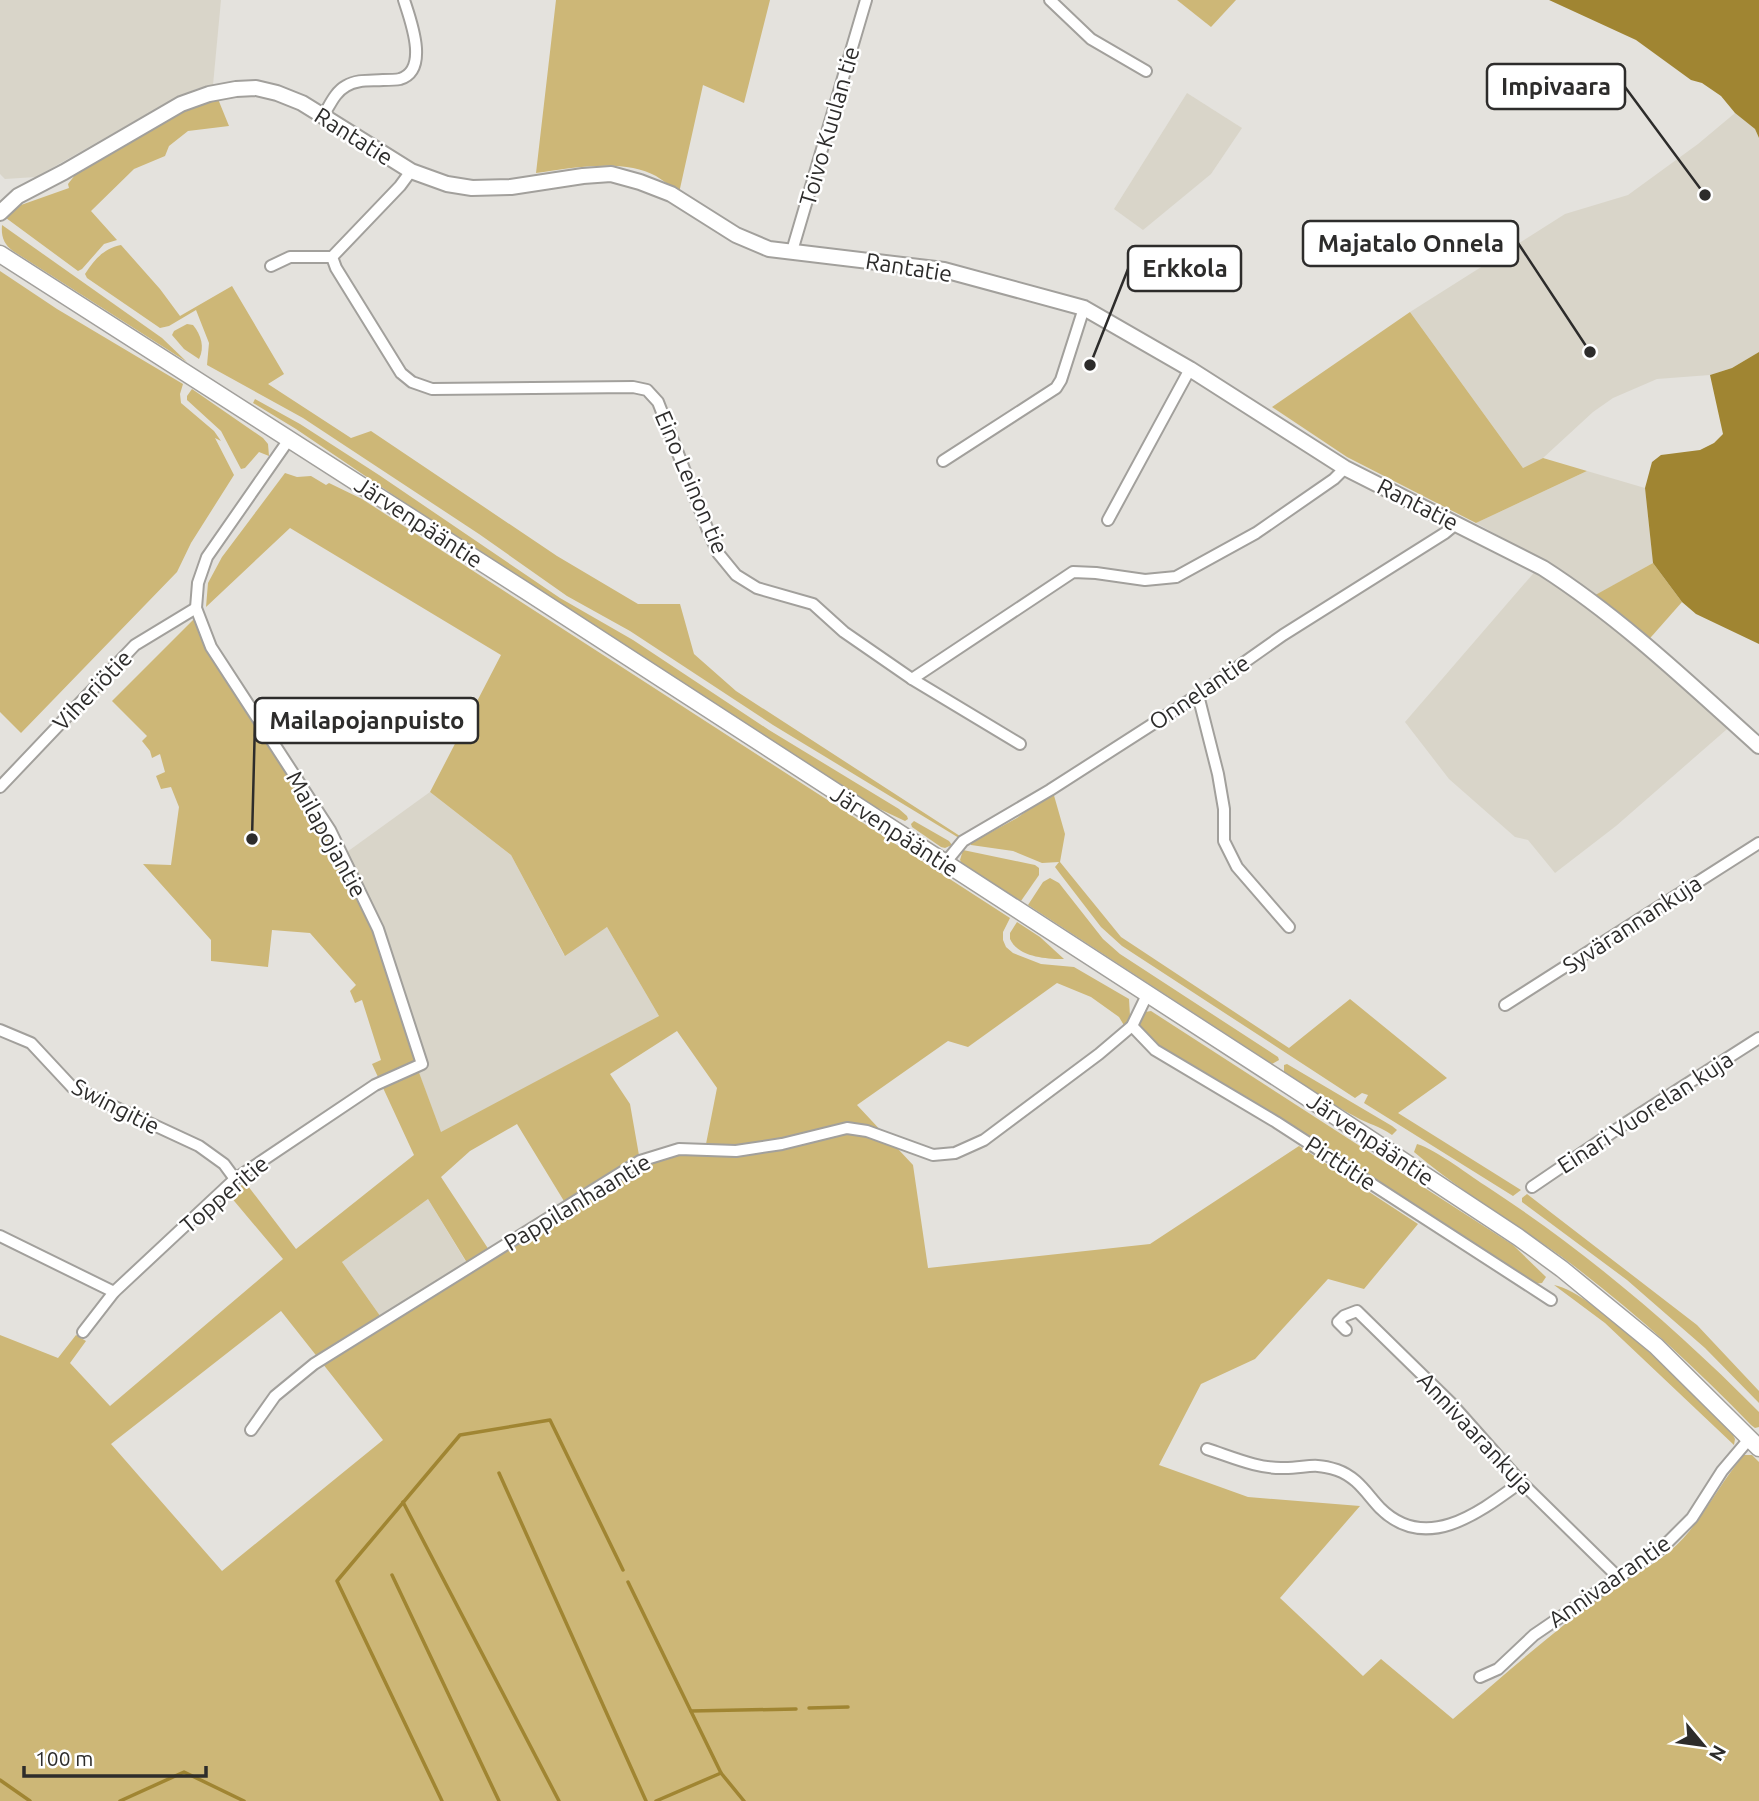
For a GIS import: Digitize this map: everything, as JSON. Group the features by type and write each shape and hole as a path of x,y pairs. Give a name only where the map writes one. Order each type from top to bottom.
{"main road":[{"name":"Järvenpääntie","path":"0,254 290,438 1400,1158 1562,1269 1656,1346 1754,1443"}],"street":[{"path":"323,116 344,87 354,82 401,79 411,72 416,54 416,36 404,0"},
{"name":"Toivo Kuulan tie","path":"792,251 866,0"},
{"path":"1049,0 1091,39 1146,71"},
{"name":"Rantatie","path":"0,214 18,196 170,110 209,94 256,88 277,93 323,116 411,171 447,184 472,188 510,187 611,174 640,181 671,194 736,235 769,249 944,270 1084,308 1190,369 1345,468 1543,568 1591,602 1759,746"},
{"path":"271,266 290,257 332,257 411,171"},
{"name":"Eino Leinon tie","path":"332,257 336,268 401,373 412,382 432,389 633,387 647,390 658,402 718,553 736,575 757,588 813,604 844,632 912,679 1020,744"},
{"path":"943,461 1056,388 1084,308"},
{"path":"1108,520 1190,369"},
{"name":"Mailapojantie","path":"290,438 207,556 198,583 196,608 211,647 339,848 378,929 422,1064"},
{"path":"912,679 1073,572 1145,580 1176,577 1256,533 1334,479 1345,468"},
{"name":"Onnelantie","path":"945,863 963,841 1050,790 1198,695 1283,635 1435,540 1456,523"},
{"name":"Viheriötie","path":"0,787 135,645 196,608"},
{"path":"1198,695 1220,786 1224,809 1224,841 1237,867 1289,926"},
{"name":"Syvärannankuja","path":"1505,1005 1759,844"},
{"name":"Pappilanhaantie","path":"251,1430 275,1396 314,1364 640,1161 679,1149 736,1151 782,1144 847,1128 867,1131 933,1155 955,1153 984,1140 1098,1054 1132,1026 1138,1008 1147,995"},
{"name":"Pirttitie","path":"1132,1026 1155,1050 1276,1122 1551,1300"},
{"name":"Swingitie","path":"0,1030 31,1043 72,1087 199,1146 224,1164 235,1179"},
{"name":"Einari Vuorelan kuja","path":"1532,1187 1759,1038"},
{"name":"Topperitie","path":"83,1332 114,1292 235,1179 375,1085 422,1064"},
{"path":"0,1236 114,1292"},
{"name":"Annivaarankuja","path":"1346,1330 1338,1322 1357,1311 1450,1402 1521,1482 1618,1577"},
{"name":"Annivaarantie","path":"1480,1677 1498,1669 1534,1635 1663,1547 1692,1518 1722,1471 1754,1443"},
{"path":"1207,1449 1255,1465 1284,1468 1314,1464 1338,1470 1353,1478 1382,1510 1404,1525 1429,1530 1452,1524 1487,1507 1521,1482"}],"shaded area":[{"path":"0,0 221,0 213,85 196,89 170,101 36,177 5,179 0,174"},
{"path":"556,0 770,0 744,103 703,85 679,193 656,176 629,167 597,166 536,173"},
{"path":"1177,0 1236,0 1211,27"},
{"path":"1549,0 1759,0 1759,138 1755,129 1735,113 1721,96 1702,83 1691,80 1636,40"},
{"path":"1187,93 1242,128 1211,174 1143,230 1114,209"},
{"path":"218,99 229,126 188,131 169,146 165,156 134,169 91,211 117,240 104,244 82,269 78,271 6,218 21,205 69,188 68,184 75,175 176,114"},
{"path":"1735,113 1755,129 1759,138 1759,352 1732,368 1710,375 1657,379 1613,398 1593,412 1543,458 1523,468 1410,312 1565,214 1628,195"},
{"path":"2,225 162,338 187,362 13,251 4,240"},
{"path":"121,245 180,316 232,286 284,374 268,384 351,438 371,431 557,556 638,604 680,604 694,654 736,691 963,838 773,725 630,631 567,596 479,534 303,418 207,365 209,343 196,310 169,326 160,328 87,278 85,274 100,255"},
{"path":"0,271 57,309 183,384 181,403 214,431 221,441 215,438 234,475 191,543 177,572 21,733 0,712"},
{"path":"1410,312 1523,468 1543,458 1587,471 1476,523 1347,457 1272,407"},
{"path":"187,324 193,325 200,337 202,350 199,359 184,349 172,335"},
{"path":"1759,352 1759,644 1696,614 1682,602 1653,563 1645,488 1652,462 1661,455 1700,450 1714,443 1723,434 1710,375 1732,368"},
{"path":"192,389 263,438 268,444 269,456 259,452 241,469 221,431 187,400"},
{"path":"255,399 300,424 379,475 560,598 633,640 769,730 899,809 908,819 905,821 869,804 442,528 253,403"},
{"path":"1587,471 1645,488 1653,563 1591,598 1734,723 1616,826 1555,873 1528,840 1515,837 1449,779 1405,722 1544,561 1476,523"},
{"path":"285,473 297,477 311,476 362,499 1010,918 1003,932 1003,940 1013,953 1041,964 1074,967 1129,999 1130,1016 1125,1027 1119,1017 1091,997 1057,983 968,1047 948,1041 857,1105 913,1165 928,1268 1150,1244 1299,1146 1418,1224 1364,1289 1328,1279 1255,1359 1201,1384 1159,1465 1248,1497 1360,1506 1280,1598 1363,1676 1381,1659 1453,1719 1586,1608 1669,1552 1700,1518 1744,1455 1752,1455 1759,1462 1759,1801 0,1801 0,1335 58,1358 76,1335 86,1341 70,1363 110,1406 283,1259 230,1196 245,1182 296,1249 414,1155 372,1064 381,1060 362,1000 355,1003 350,991 356,985 310,933 272,930 268,967 211,961 211,940 143,864 171,865 179,807 171,787 161,789 156,776 165,772 160,754 152,758 142,741 147,736 112,701 195,618 208,649 340,857 374,929 410,1048 441,1132 659,1016 607,927 565,956 511,855 430,792 501,655 290,528 206,607 208,583 222,557","holes":["677,1031 717,1088 705,1149 640,1161 630,1104 610,1074","517,1124 567,1206 491,1253 441,1177 470,1151","428,1199 469,1266 383,1320 342,1262","281,1311 383,1440 222,1571 111,1444"]},
{"path":"1653,563 1682,602 1644,645 1590,598"},
{"path":"430,792 511,855 564,955 607,927 659,1016 441,1133 340,857"},
{"path":"1053,792 1065,834 1060,862 1121,937 1289,1048 1350,999 1447,1078 1398,1113 1521,1190 1513,1196 1364,1103 1368,1095 1362,1093 1355,1098 1122,946 1101,927 1055,867 1059,862 1042,863 1013,851 971,845 1017,818"},
{"path":"914,821 952,845 941,847 912,827"},
{"path":"963,850 1035,865 1039,868 1039,875 1021,901 963,865 960,860"},
{"path":"1050,878 1059,883 1103,939 1120,954 1279,1060 1272,1064 1028,905 1043,882"},
{"path":"1017,922 1040,937 1064,959 1041,957 1019,950 1010,939 1010,933"},
{"path":"1151,1011 1513,1245 1546,1277 1542,1283 1533,1284 1149,1040 1138,1027 1140,1017"},
{"path":"1287,1064 1397,1130 1392,1135 1338,1107 1284,1072 1284,1065"},
{"path":"1417,1144 1444,1157 1526,1213 1630,1293 1696,1351 1759,1412 1759,1427 1751,1425 1666,1342 1597,1284 1554,1251 1452,1182 1414,1152"},
{"path":"1527,1194 1697,1325 1759,1391 1759,1403 1705,1348 1627,1280 1522,1202 1522,1198"},
{"path":"428,1199 469,1267 383,1320 342,1262"},
{"path":"1554,1285 1572,1292 1594,1306 1646,1349 1732,1433 1734,1445 1605,1323"}],"waterway":[{"path":"442,1801 337,1581 460,1435 550,1420 623,1570"},
{"path":"499,1473 646,1801"},
{"path":"403,1502 559,1801"},
{"path":"392,1575 499,1801"},
{"path":"628,1582 721,1773 744,1801"},
{"path":"809,1708 848,1707"},
{"path":"691,1711 796,1709"},
{"path":"120,1801 184,1772 244,1801"},
{"path":"656,1801 721,1773"},
{"path":"0,1780 30,1801"}],"place":[{"name":"Impivaara","path":"1705,195"},
{"name":"Majatalo Onnela","path":"1590,352"},
{"name":"Erkkola","path":"1090,365"},
{"name":"Mailapojanpuisto","path":"252,839"}]}
